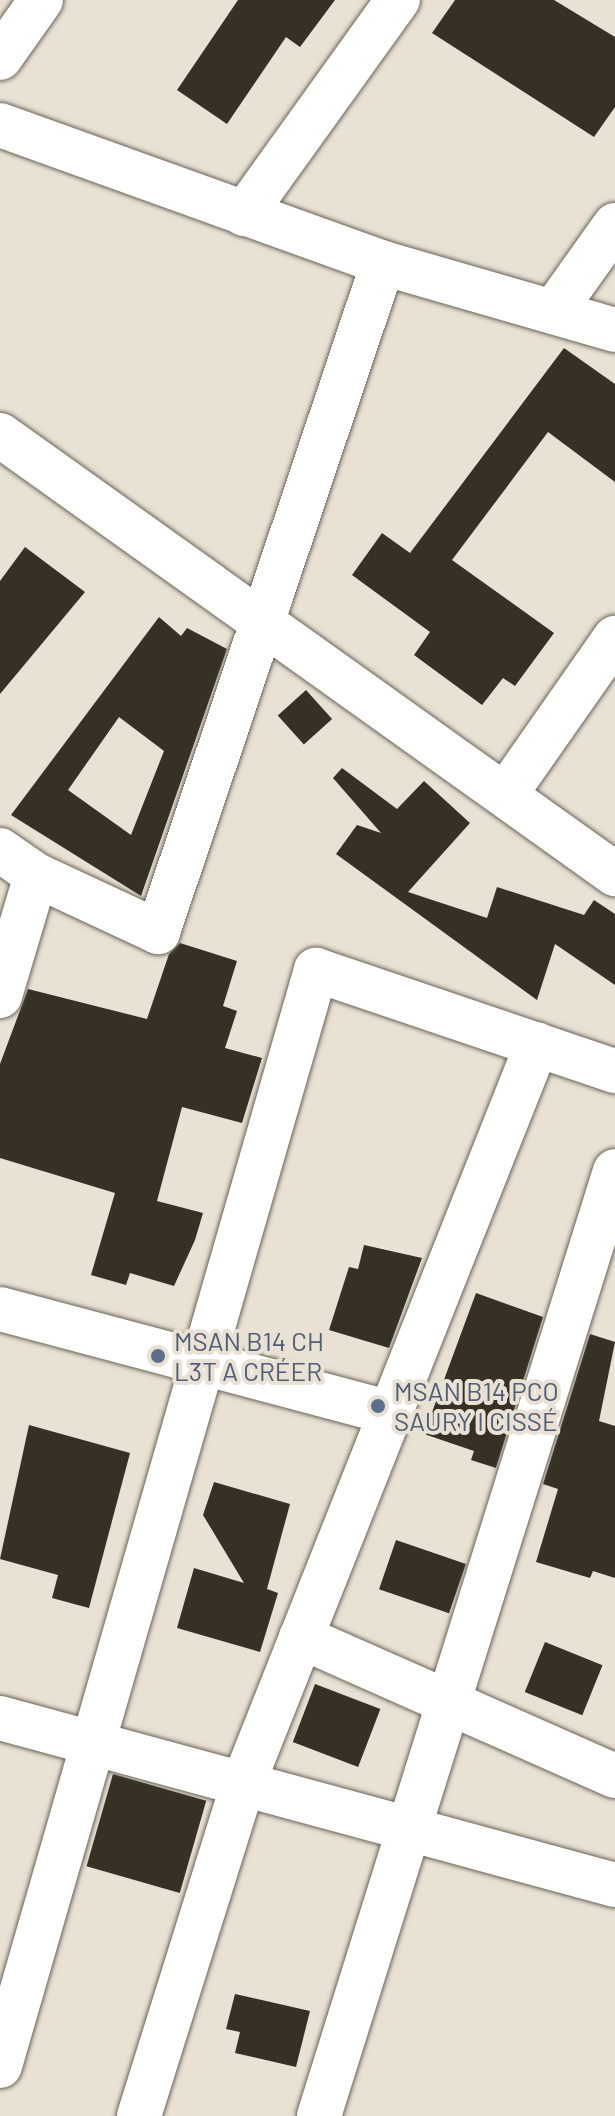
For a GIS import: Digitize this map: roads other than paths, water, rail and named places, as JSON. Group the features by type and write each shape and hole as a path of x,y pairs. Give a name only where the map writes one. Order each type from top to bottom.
{"street":[{"path":"0,58 41,0"},
{"path":"244,214 398,0"},
{"path":"0,125 383,263 615,330"},
{"path":"553,312 615,225"},
{"path":"0,850 36,875 158,932 266,625 383,263"},
{"path":"0,435 615,874"},
{"path":"505,795 615,638"},
{"path":"0,996 36,875"},
{"path":"0,2066 316,970 615,1071"},
{"path":"139,2116 243,1784 537,1044"},
{"path":"319,2116 615,1171"},
{"path":"0,1309 390,1413"},
{"path":"301,1637 450,1700 615,1776"},
{"path":"0,1718 615,1885"}],"place":[{"name":"MSAN B14 CH L3T A CRÉER","path":"158,1356"},
{"name":"MSAN B14 PCO SAURY I CISSÉ","path":"378,1406"}]}
